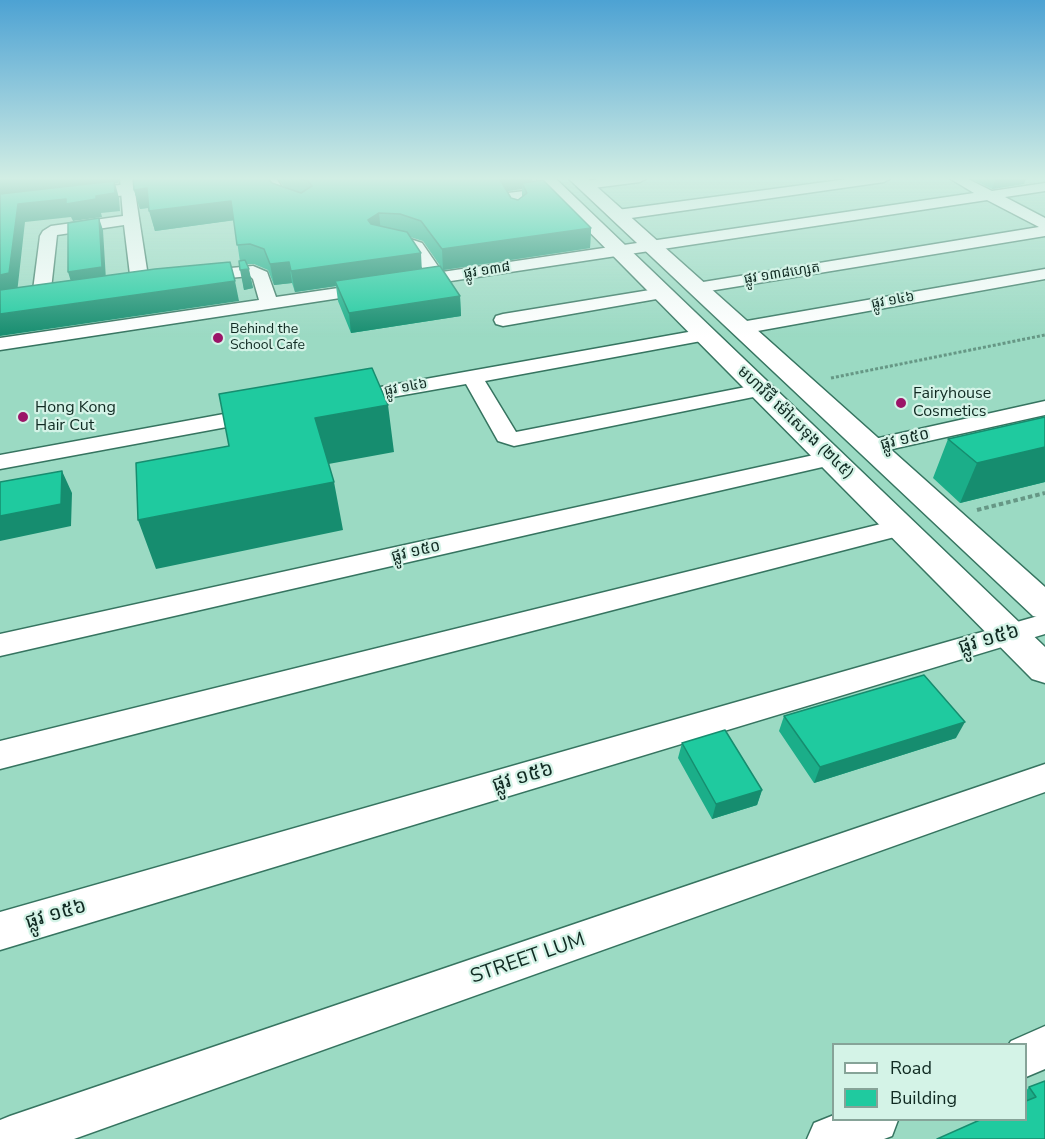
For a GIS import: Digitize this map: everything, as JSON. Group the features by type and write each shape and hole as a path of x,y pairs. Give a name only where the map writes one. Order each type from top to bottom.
{"main road":[{"name":"មហាវិថី ម៉ៅសេទុង (២៤៥)","path":"604,231 620,251 662,293 1045,669"},
{"name":"មហាវិថី ម៉ៅសេទុង (២៤៥)","path":"635,231 1045,607"}],"street":[{"path":"41,297 48,236 51,231"},
{"path":"134,231 140,283"},
{"name":"ផ្លូវ ១៣៨","path":"0,344 750,231"},
{"name":"ផ្លូវ ១៣៨ហ្សេត","path":"697,288 1044,231"},
{"path":"381,240 401,241 416,247 437,278"},
{"path":"118,286 253,271 261,276 269,304"},
{"name":"ផ្លូវ ១៤៦","path":"741,328 1045,274"},
{"path":"503,320 662,293"},
{"path":"21,300 63,294"},
{"name":"ផ្លូវ ១៤៦","path":"323,403 705,335"},
{"path":"472,376 506,436 514,439 761,390"},
{"name":"ផ្លូវ ១៥០","path":"870,447 1045,408"},
{"path":"0,462 276,412"},
{"name":"ផ្លូវ ១៥០","path":"0,645 832,458"},
{"path":"0,755 901,527"},
{"name":"ផ្លូវ ១៥៦","path":"0,932 1045,624"},
{"name":"STREET LUM","path":"10,1139 1045,778"},
{"path":"1027,1056 1045,1047"},
{"path":"830,1139 871,1121"}],"path":[{"path":"801,384 1045,335"},
{"path":"947,517 1045,493"}],"building":[{"path":"0,231 14,231 9,273 0,275"},
{"path":"68,231 100,231 102,267 68,272"},
{"path":"235,231 403,231 407,232 421,253 291,271 289,262 270,264 264,249 250,244 237,245"},
{"path":"429,231 569,231 442,249"},
{"path":"245,260 249,269 240,270 239,261"},
{"path":"230,262 235,281 0,314 0,290 155,269"},
{"path":"440,266 460,296 349,313 335,281"},
{"path":"372,368 388,405 315,418 334,482 138,520 136,463 229,446 219,394"},
{"path":"1045,417 1045,447 977,463 948,439"},
{"path":"62,471 61,504 0,516 0,482"},
{"path":"924,675 965,722 820,767 784,716"},
{"path":"725,730 762,790 716,804 682,743"},
{"path":"1045,1081 1045,1139 937,1139 978,1121 1027,1121 1027,1101 1036,1097 1029,1087"}],"place":[{"name":"Behind the School Cafe","path":"218,338"},
{"name":"Fairyhouse Cosmetics","path":"901,403"},
{"name":"Hong Kong Hair Cut","path":"23,417"}]}
